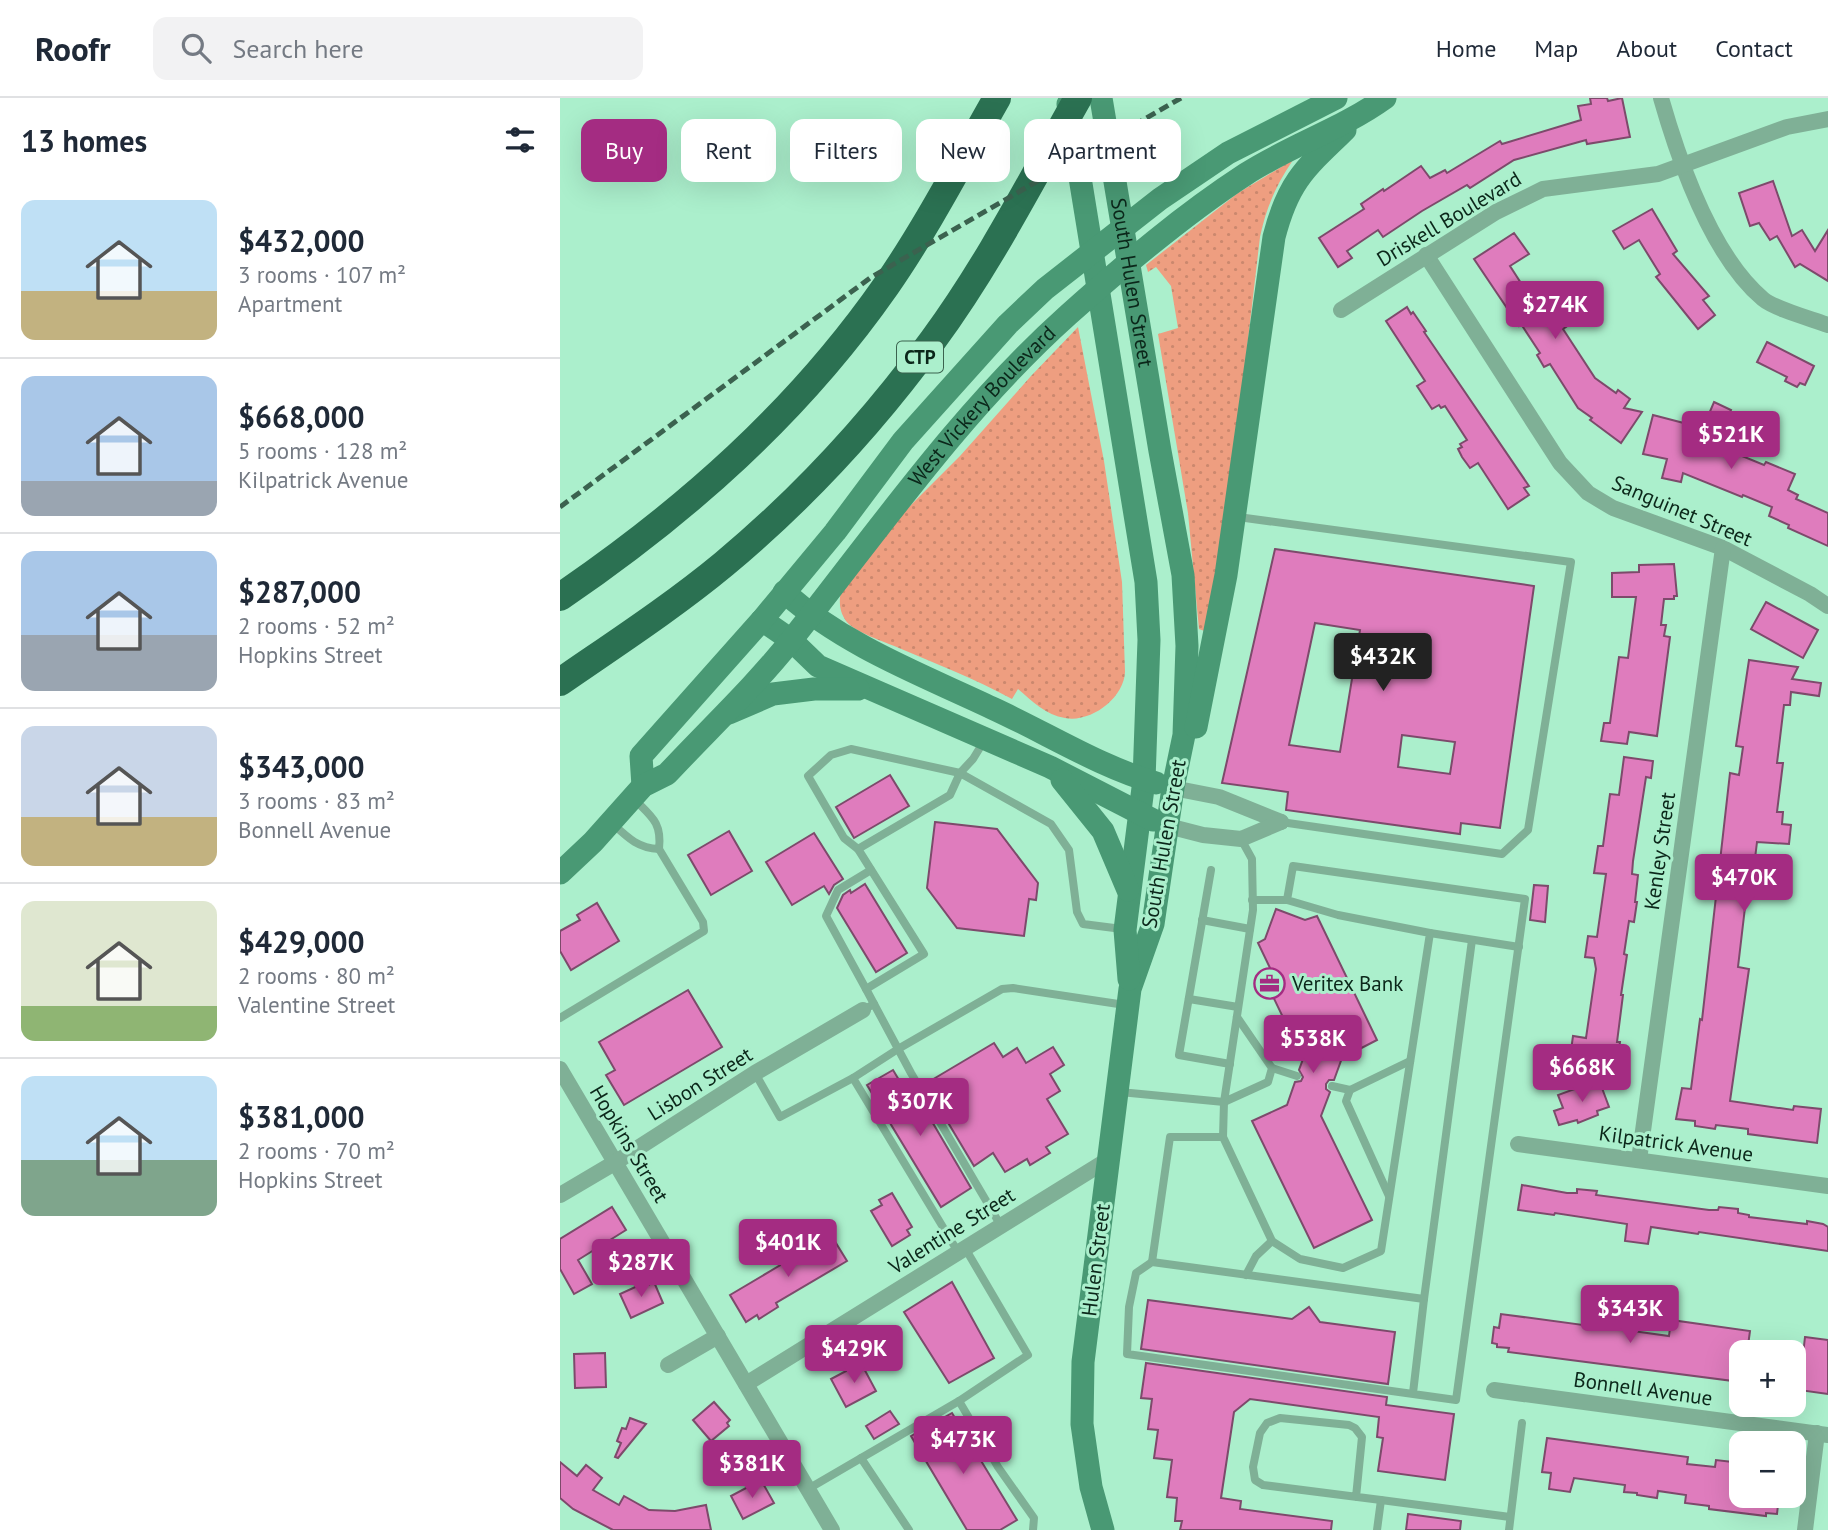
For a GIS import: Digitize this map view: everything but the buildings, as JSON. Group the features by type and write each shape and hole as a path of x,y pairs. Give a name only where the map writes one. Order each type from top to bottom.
{"highway":[{"path":"560,597 647,536 699,493 804,391 881,293 937,205 997,98"},
{"name":"CTP","path":"560,682 698,584 792,502 852,440 935,338 975,278 1077,98"}],"main road":[{"name":"South Hulen Street","path":"1067,98 1146,582 1149,640 1144,780 1125,930 1129,997"},
{"name":"South Hulen Street","path":"1101,98 1183,575 1187,646 1184,735 1173,788 1153,924 1129,997"},
{"name":"West Vickery Boulevard","path":"638,791 641,756 762,620 835,532 903,442 1007,324 1045,289 1160,199 1227,153 1336,98"},
{"name":"West Vickery Boulevard","path":"560,873 638,791 667,774 791,640 858,551 1032,348 1182,220 1247,174 1303,143 1362,116 1385,98"},
{"path":"784,592 810,615 879,657 993,708 1114,768 1173,788 1194,741 1226,575 1269,261 1281,209 1294,182 1362,116"},
{"path":"762,620 791,640 818,666 1051,767 1168,826"},
{"path":"720,718 773,694 834,688 874,689"},
{"path":"1051,767 1083,803 1103,831 1130,893"},
{"name":"Hulen Street","path":"1103,1530 1090,1483 1082,1424 1083,1362 1129,997"}],"street":[{"path":"1661,98 1684,163 1722,250 1740,275 1765,301 1828,325"},
{"name":"Driskell Boulevard","path":"1341,310 1496,212 1543,189 1658,174 1787,127 1828,119"},
{"name":"Sanguinet Street","path":"1426,255 1560,463 1588,493 1613,508 1723,548 1828,606"},
{"name":"Kenley Street","path":"1639,1160 1723,548"},
{"path":"1173,788 1219,797 1281,822"},
{"path":"1168,826 1203,835 1241,839 1281,822"},
{"name":"Lisbon Street","path":"560,1195 755,1073 869,1007"},
{"name":"Hopkins Street","path":"560,1069 832,1530"},
{"name":"Kilpatrick Avenue","path":"1518,1144 1828,1186"},
{"name":"Valentine Street","path":"746,1384 1109,1159"},
{"path":"668,1365 718,1336"},
{"name":"Bonnell Avenue","path":"1494,1390 1822,1434"},
{"path":"1805,1530 1822,1434"}],"lane":[{"path":"1235,517 1571,562 1528,830 1502,854 1281,822"},
{"path":"858,849 950,795 960,773 973,759 985,738"},
{"path":"866,989 924,954 858,849 844,838 808,776 831,755 851,749 960,773 1051,824 1069,850 1077,912 1083,924 1125,930"},
{"path":"560,1018 704,931 703,922 659,849 660,834 656,822 638,791"},
{"path":"611,822 637,844 659,849"},
{"path":"1241,839 1252,859 1253,909 1224,1102 1223,1137 1272,1241 1300,1259 1343,1268 1381,1251 1430,933"},
{"path":"1287,900 1293,866 1525,899 1456,1400 1127,1354 1129,1307 1136,1273 1152,1262 1424,1299"},
{"path":"871,870 838,890 827,916 866,989 869,1007 898,1049 1001,1226"},
{"path":"1211,870 1179,1055 1230,1064"},
{"path":"1252,900 1287,900 1338,915 1519,947"},
{"path":"1202,920 1251,929"},
{"path":"1413,1394 1472,940"},
{"path":"755,1073 780,1117 853,1079 898,1049 1002,989 1129,997"},
{"path":"1189,999 1238,1007"},
{"path":"1237,1017 1272,1068 1297,1076"},
{"path":"1332,1086 1350,1090 1410,1061"},
{"path":"1117,1091 1224,1102 1268,1082 1272,1068"},
{"path":"808,1490 959,1401 1028,1355 853,1079"},
{"path":"1350,1090 1346,1101 1389,1196"},
{"path":"1152,1262 1170,1137 1223,1137"},
{"path":"1247,1275 1256,1255 1272,1241"},
{"path":"959,1401 998,1467 1034,1518 1033,1530"},
{"path":"1356,1497 1362,1437 1355,1428 1349,1425 1280,1418 1267,1423 1260,1433 1253,1467 1255,1479 1263,1485 1510,1517"},
{"path":"1509,1530 1522,1423"},
{"path":"861,1458 909,1530"},
{"path":"1377,1530 1381,1500"}],"shaded area":[{"path":"1293,160 1272,197 1260,237 1222,562 1207,632 1199,629 1188,513 1158,334 1178,328 1171,286 1156,267 1148,272 1146,265 1238,193"},
{"path":"1078,327 1104,461 1122,582 1125,672 1119,691 1104,707 1075,719 1052,714 1018,689 1012,699 863,633 846,621 840,602 841,590 897,519 960,456"}],"railway":[{"path":"560,507 870,278 1181,98"}],"place":[{"name":"Veritex Bank","path":"1269,984"}]}
